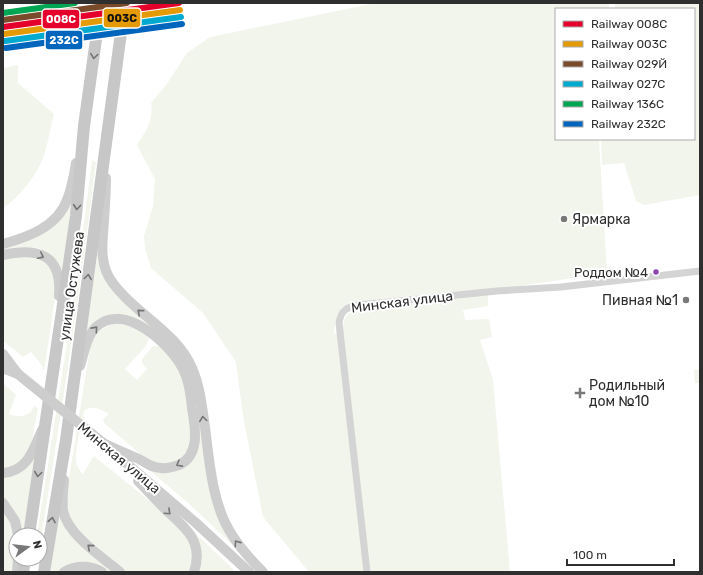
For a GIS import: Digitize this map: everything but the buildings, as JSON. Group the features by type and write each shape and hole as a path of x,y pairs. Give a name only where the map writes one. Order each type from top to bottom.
{"main road":[{"name":"улица Остужева","path":"30,527 76,216 84,126 101,3"},
{"name":"улица Остужева","path":"44,572 73,392 124,3"}],"street":[{"path":"109,124 102,245 103,262 106,271 117,288 136,309 165,333 181,349 192,367 202,405 214,486 222,514 228,529 236,541 263,572"},
{"path":"3,244 21,239 43,229 63,208 67,201 72,184 84,126"},
{"path":"3,254 25,251 37,253 48,259 56,268 60,285 53,368"},
{"name":"Минская улица","path":"367,572 339,322 340,316 346,308 359,305 497,291 561,287 700,271"},
{"path":"73,392 90,335 95,328 111,319 119,318 128,320 146,330 174,355 183,368 187,377 191,399 195,436 195,444 190,456 183,463 172,468 162,469 151,466 103,443"},
{"path":"3,354 18,374"},
{"name":"Минская улица","path":"3,364 18,374 103,443 196,523 249,572"},
{"path":"3,368 18,374"},
{"path":"3,473 13,471 24,465 34,448 45,421"},
{"path":"66,440 63,504 65,518 82,540 120,572"},
{"path":"103,443 189,532 195,543 198,555 194,572"},
{"path":"3,503 16,527"},
{"path":"64,572 78,567 89,567 102,572"}],"shaded area":[{"path":"376,3 609,3 609,8 555,8 555,140 599,140 607,273 487,291 356,303 342,307 335,323 334,334 342,332 345,319 349,313 362,307 488,294 488,306 463,310 465,320 489,319 492,337 480,340 493,380 510,572 309,572 263,517 243,416 236,362 203,313 151,268 145,248 144,236 153,206 155,179 137,145 150,120 152,109 151,103 166,85 187,53 210,37"},
{"path":"615,3 700,3 700,195 644,205 636,201 624,163 602,165 601,140 695,140 695,8 615,8"},
{"path":"18,65 18,83 54,114 45,152 38,169 20,194 3,208 3,68"},
{"path":"92,160 96,162 63,401 43,527 38,527 76,286"},
{"path":"75,191 62,273 50,256 38,248 32,247 3,252 3,248 33,238"},
{"path":"98,250 103,272 165,336 194,381 206,459 234,546 187,502 149,470 190,462 192,382 141,322 135,319 122,315 109,315 97,320 91,325 86,335"},
{"path":"19,256 38,257 49,265 57,285 44,371 40,363 31,352 23,357 3,341 3,259"},
{"path":"115,323 139,330 149,339 145,347 125,369 137,380 147,369 142,363 142,359 153,346 159,346 174,362 185,384 192,429 191,446 182,459 168,464 153,462 139,453 104,423 102,420 109,414 97,408 91,408 84,411 77,450 77,465 83,474 94,456 173,520 183,531 194,553 190,572 127,572 76,529 68,513 66,497 90,348 94,338 102,329"},
{"path":"700,369 700,383 695,383 694,370"},
{"path":"3,383 16,395 9,414 24,416 32,410 34,406 38,408 31,446 18,465 3,469"},
{"path":"36,452 24,527 20,527 11,507 3,498 3,477"},
{"path":"3,508 12,527 8,527 8,567 13,567 12,572 3,572"},
{"path":"60,510 114,572 110,572 89,562 80,562 54,572 50,572"},
{"path":"195,533 236,572 198,572 201,557 200,548"}],"rail line":[{"name":"136С","path":"3,13 75,3"},
{"name":"029Й","path":"3,20 127,3"},
{"name":"008С","path":"3,27 179,3"},
{"name":"003С","path":"4,34 180,10"},
{"name":"027С","path":"5,41 181,17"},
{"name":"232C","path":"6,48 182,24"}],"place":[{"name":"Ярмарка","path":"564,219"},
{"name":"Роддом №4","path":"656,272"},
{"name":"Пивная №1","path":"686,300"},
{"name":"Родильный дом №10","path":"580,393"}]}
